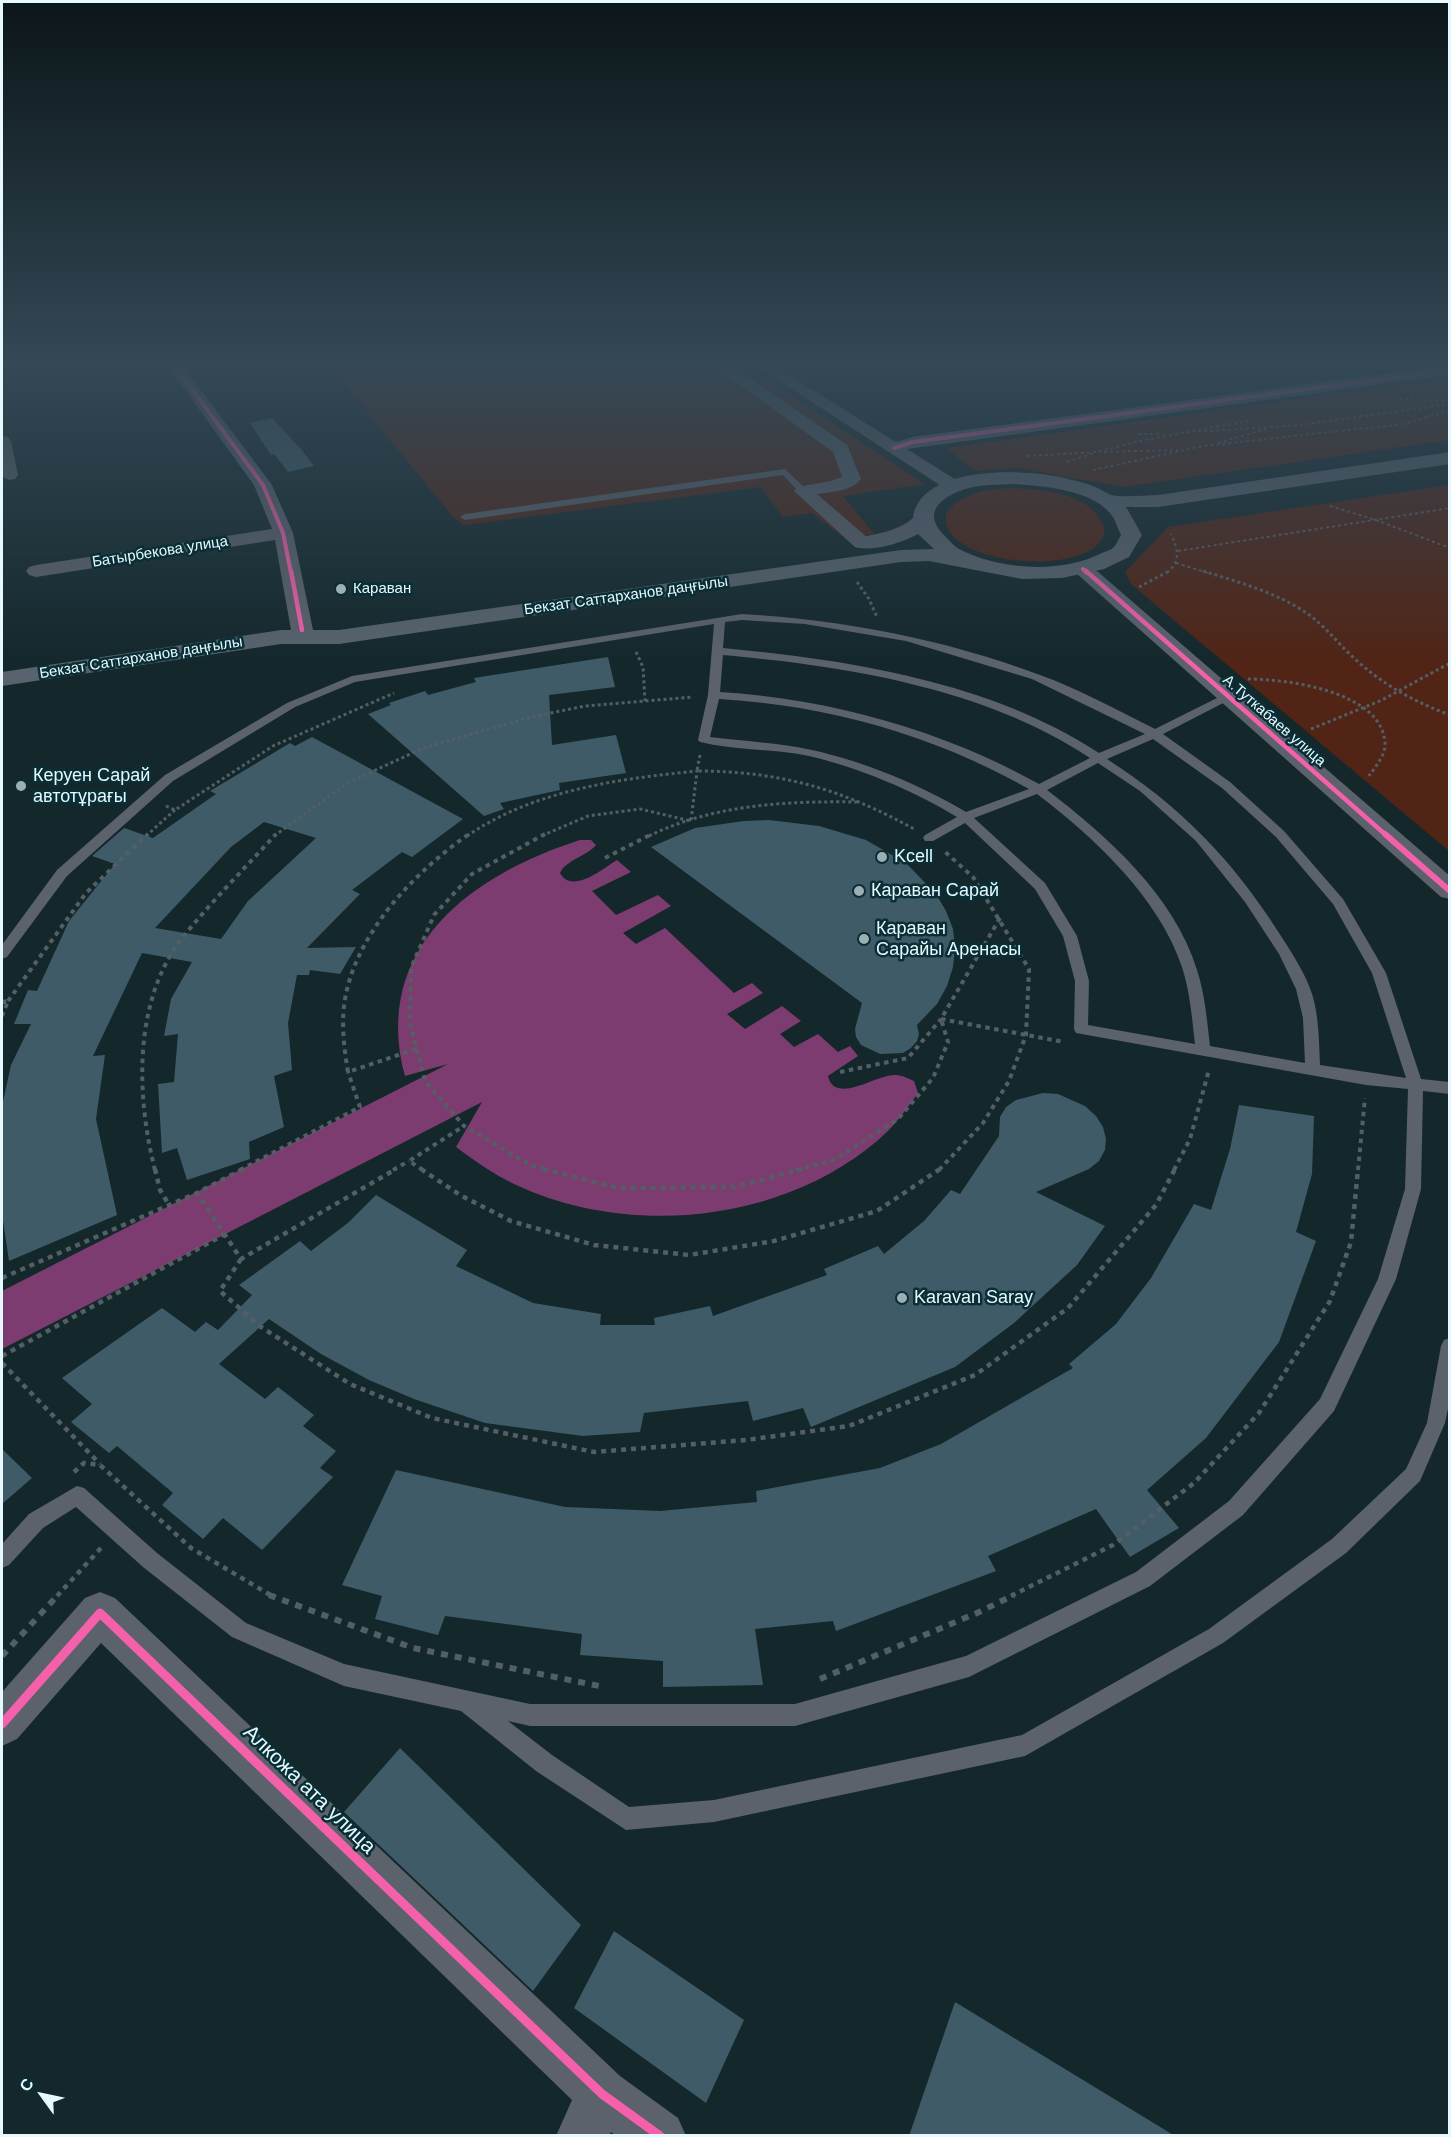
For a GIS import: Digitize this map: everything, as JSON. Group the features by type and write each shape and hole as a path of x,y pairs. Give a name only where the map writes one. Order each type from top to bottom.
{"main road":[{"path":"1106,501 1158,501 1403,465"},
{"path":"1130,532 1163,526 1187,513 1281,495 1449,470"},
{"path":"1032,479 1080,489 1106,501 1124,516 1130,532 1129,540 1119,554 1083,570 1052,574 1019,573 972,562 937,544 925,528 923,520 928,504 934,498 955,487 983,480 1032,479"},
{"name":"Бекзат Саттарханов даңғылы","path":"2,679 291,633 335,620 862,543 900,535 914,529 923,520"},
{"name":"Бекзат Саттарханов даңғылы","path":"291,633 339,638 901,556 929,555 972,562"}],"street":[{"path":"7,465 9,475"},
{"path":"248,465 263,485 283,533 291,633"},
{"path":"803,491 835,486 852,479 847,465"},
{"path":"920,465 955,487"},
{"path":"803,491 862,543"},
{"name":"Батырбекова улица","path":"36,571 283,533"},
{"name":"А.Туткабаев улица","path":"1083,570 1449,891"},
{"name":"Алкожа ата улица","path":"2,1724 100,1613 592,2115"},
{"path":"592,2115 660,2136"}],"lane":[{"path":"465,517 785,472 803,491"},
{"path":"2,954 62,873 169,778 291,705 352,679 742,617 805,621 852,627 946,648 1036,677 1103,707 1153,733 1226,785 1280,834 1338,903 1379,973 1416,1086 1413,1189 1387,1279 1327,1405 1236,1508 1143,1579 969,1666 795,1714 530,1715 344,1675 239,1630 117,1531 77,1495 36,1521 2,1558"},
{"path":"720,620 714,695 704,740 810,753 880,775 939,801 966,817 1041,886 1070,936 1082,981 1081,1029 1366,1079 1449,1088"},
{"path":"717,651 810,659 861,667 921,682 1007,712 1101,757 1143,786 1184,821 1225,863 1284,951 1303,990 1311,1031 1313,1070"},
{"path":"714,695 735,695 784,702 834,712 908,732 957,749 1039,789 1106,846 1140,882 1168,923 1186,958 1198,1000 1203,1052"},
{"path":"929,838 966,817 1039,789 1227,697"},
{"path":"463,1700 544,1763 626,1819 714,1811 1025,1745 1216,1636 1339,1546 1413,1475 1436,1423 1449,1346"}],"path":[{"path":"1084,471 1113,465"},
{"path":"1330,506 1376,520 1449,548"},
{"path":"1178,551 1449,508"},
{"path":"1136,588 1159,579 1176,563 1178,545 1163,526"},
{"path":"1176,563 1229,580 1304,610 1330,632 1353,658 1399,691 1449,715"},
{"path":"635,651 643,667 645,701"},
{"path":"1311,729 1399,691 1449,663"},
{"path":"1248,679 1302,683 1332,693 1361,708 1375,719 1383,733 1385,744 1381,758 1369,776"},
{"path":"2,1016 8,1002 36,966 76,907 105,873 175,810 273,746 402,690"},
{"path":"169,1205 160,1190 146,1134 143,1051 153,990 182,938 277,833 348,783 423,748 531,717 585,705 714,695"},
{"path":"691,820 697,771 704,740"},
{"path":"2,1278 197,1193 360,1107 346,1061 346,998 362,949 387,909 433,859 496,819 539,800 632,777 697,771 756,773 794,780 862,802 885,811 929,838 973,877 1029,969 1026,1035 1010,1081 983,1123 938,1171 877,1211 774,1241 689,1255 594,1245 511,1221 459,1195 409,1161"},
{"path":"147,797 175,810"},
{"path":"605,858 655,833 727,809 807,801 862,802"},
{"path":"691,820 640,809 588,816 531,840 472,874 434,915 411,968 410,1023 424,1081 464,1126 532,1166 618,1188 735,1187 834,1160 898,1119 933,1078 948,1042 941,1019 908,1058 840,1072"},
{"path":"2,1002 8,1002"},
{"path":"348,1072 416,1049"},
{"path":"464,1126 409,1161 241,1259 220,1291 261,1327 350,1384 432,1418 594,1452 746,1440 849,1426 975,1375 1068,1308 1156,1205 1190,1139 1209,1070"},
{"path":"809,1684 977,1613 1113,1545 1194,1484 1259,1413 1330,1301 1351,1242 1366,1079"},
{"path":"197,1193 241,1259"},
{"path":"2,1356 225,1234"},
{"path":"2,1364 100,1465 191,1548 275,1598 413,1648 615,1689"},
{"path":"66,1478 84,1463 100,1465"},
{"path":"2,1656 117,1531"}],"shaded area":[{"path":"410,465 896,465 925,484 843,496 874,534 846,539 812,513 783,517 761,487 464,525 453,517"},
{"path":"967,465 1278,465 1124,487 1017,468 975,471"},
{"path":"1450,485 1449,851 1132,585 1125,572 1168,527"},
{"path":"1015,488 1064,495 1086,505 1102,522 1104,535 1101,541 1082,554 1063,559 1017,560 994,557 973,550 957,540 947,527 946,513 961,500 995,489"},
{"path":"580,840 591,840 596,845 563,869 560,873 565,879 580,881 617,860 631,872 592,891 616,915 658,895 671,906 623,933 636,944 665,928 734,993 752,983 763,993 727,1014 745,1029 782,1006 801,1021 780,1034 794,1047 818,1034 838,1052 850,1046 858,1056 828,1076 832,1084 839,1088 858,1086 896,1075 914,1081 918,1093 894,1124 877,1141 838,1169 795,1190 750,1205 702,1213 653,1216 605,1212 558,1201 514,1184 484,1167 456,1147 482,1102 2,1349 2,1291 448,1064 405,1076 398,1031 403,990 417,954 439,923 468,896 502,874 540,855"}],"building":[{"path":"282,465 314,466 288,472"},
{"path":"608,657 615,687 549,695 552,745 616,735 626,773 559,783 560,790 500,803 504,809 484,816 368,714 391,705 389,703 425,691 428,695 476,682 474,678"},
{"path":"312,737 463,819 412,857 402,852 352,890 360,894 307,948 356,947 340,974 310,970 309,975 297,975 288,1023 292,1070 274,1076 284,1127 249,1142 250,1159 187,1180 177,1148 162,1153 158,1084 174,1082 178,1034 164,1036 171,999 192,962 142,953 93,1056 105,1055 96,1119 117,1215 9,1261 2,1214 2,1106 11,1065 31,1024 14,1024 28,990 37,991 69,921 115,864 92,856 124,828 153,838 216,794 210,791 290,743 295,746","holes":["264,822 316,838 248,901 221,939 155,928 231,847"]},
{"name":"Караван Сарайы Аренасы","path":"769,820 819,826 866,840 906,863 936,894 946,911 953,929 955,948 953,967 947,986 937,1004 917,1025 919,1034 917,1041 903,1053 880,1054 861,1045 856,1037 855,1029 862,1003 651,847 695,828"},
{"name":"Karavan Saray","path":"1043,1093 1058,1094 1085,1106 1096,1116 1103,1127 1106,1139 1105,1150 1099,1161 1089,1169 1036,1192 1105,1226 1077,1265 1014,1323 955,1367 811,1427 803,1408 753,1421 748,1401 644,1413 640,1432 583,1436 485,1423 414,1399 369,1380 321,1354 269,1319 219,1364 265,1399 278,1387 314,1415 303,1426 336,1451 320,1468 333,1477 262,1550 223,1518 203,1539 162,1505 173,1493 117,1446 109,1453 71,1422 92,1404 62,1378 162,1308 195,1332 206,1322 218,1330 252,1295 239,1285 300,1241 311,1251 349,1222 376,1195 467,1250 456,1266 533,1303 601,1314 600,1325 655,1325 654,1318 710,1306 713,1316 827,1275 824,1269 878,1246 884,1254 924,1221 951,1190 960,1194 999,1136 1000,1117 1006,1107 1016,1100"},
{"path":"1239,1105 1314,1116 1312,1174 1296,1232 1316,1241 1279,1342 1206,1438 1147,1490 1179,1528 1130,1557 1096,1509 988,1556 996,1571 836,1631 833,1621 755,1629 763,1685 663,1687 663,1661 580,1655 582,1634 445,1616 438,1635 375,1619 382,1596 342,1585 396,1470 565,1507 660,1511 757,1502 756,1491 880,1468 941,1444 1073,1368 1069,1364 1116,1324 1151,1278 1194,1204 1211,1210 1230,1149"},
{"path":"2,1449 32,1478 2,1504"},
{"path":"400,1748 581,1925 533,1991 344,1812"},
{"path":"614,1931 744,2020 706,2103 574,2008"},
{"path":"955,2002 1175,2136 909,2136"}],"cycle path":[{"path":"248,465 263,485 283,533 302,630"},
{"path":"1083,569 1450,891"},
{"path":"2,1724 100,1613 602,2094 660,2136"}],"place":[{"name":"Караван","path":"341,589"},
{"name":"Керуен Сарай автотұрағы","path":"21,786"},
{"name":"Kcell","path":"882,857"},
{"name":"Караван Сарай","path":"859,891"},
{"name":"Караван Сарайы Аренасы","path":"864,939"},
{"name":"Karavan Saray","path":"902,1298"}]}
